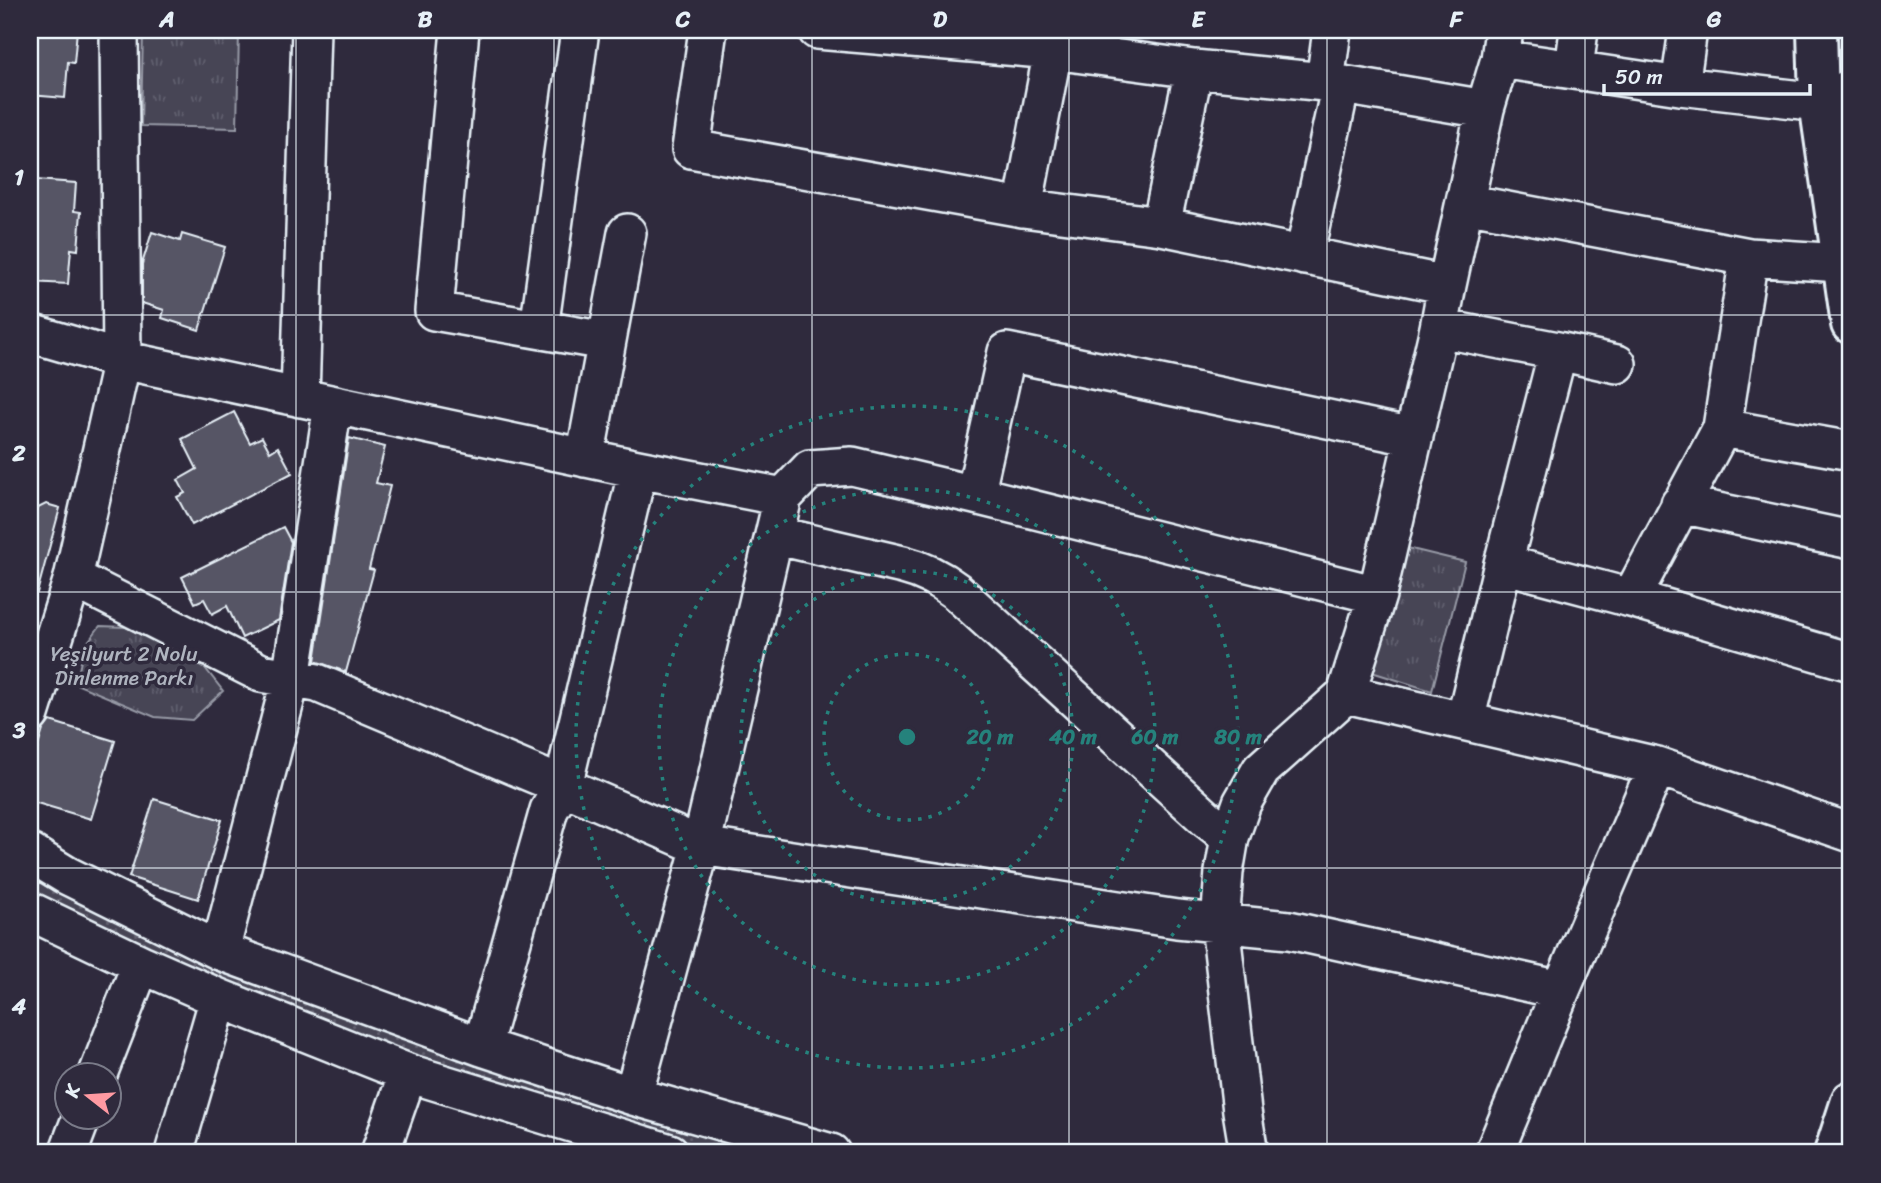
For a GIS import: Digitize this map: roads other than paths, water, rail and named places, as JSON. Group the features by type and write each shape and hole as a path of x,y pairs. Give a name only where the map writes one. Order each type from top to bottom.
{"main road":[{"path":"1817,30 1835,95 1841,263 1851,324"},
{"path":"1834,1153 1851,1101"}],"street":[{"path":"30,714 73,578 122,360 118,30"},
{"path":"220,951 292,678 316,402 311,30"},
{"path":"460,30 434,311 606,341"},
{"path":"539,329 580,30"},
{"path":"708,30 691,149 1023,208 1161,226 1447,285"},
{"path":"817,30 1053,50 1194,69 1333,83 1485,109"},
{"path":"1304,256 1333,83 1332,30"},
{"path":"1574,69 1579,30"},
{"path":"1680,86 1688,30"},
{"path":"1249,1153 1220,924 1230,837 1242,803 1261,770 1346,694 1377,595 1439,328 1485,109 1502,44 1574,69 1680,86 1835,95"},
{"path":"1023,208 1053,50"},
{"path":"1161,226 1194,69"},
{"path":"1465,203 1749,257 1841,263"},
{"path":"585,458 627,233"},
{"path":"1631,598 1723,428 1749,257"},
{"path":"1439,328 1617,364"},
{"path":"30,333 122,360 783,497"},
{"path":"1465,721 1558,351"},
{"path":"975,495 1007,352 1414,437"},
{"path":"1723,428 1851,451"},
{"path":"633,1096 701,846 783,497 810,469 852,466 1377,595"},
{"path":"482,1047 549,810 563,786 638,469"},
{"path":"1680,504 1851,540"},
{"path":"774,535 922,570 939,579 956,591 1230,837"},
{"path":"1503,564 1851,662"},
{"path":"73,578 261,673 317,683 701,846 1177,919 1289,930 1561,990"},
{"path":"1346,694 1657,766 1851,833"},
{"path":"1494,1153 1657,766"},
{"path":"30,853 66,875 220,951 482,1047 633,1096 831,1153"},
{"path":"31,916 219,998 408,1073 627,1147 670,1153"},
{"path":"103,1060 141,964"},
{"path":"174,1153 219,998"},
{"path":"380,1153 408,1073"},
{"path":"1236,1153 1242,1111"},
{"path":"1242,1111 1265,1153"},
{"path":"68,1153 77,1130"}],"park label":[{"name":"Yeşilyurt 2 Nolu Dinlenme Parkı","path":"124,666"}]}
